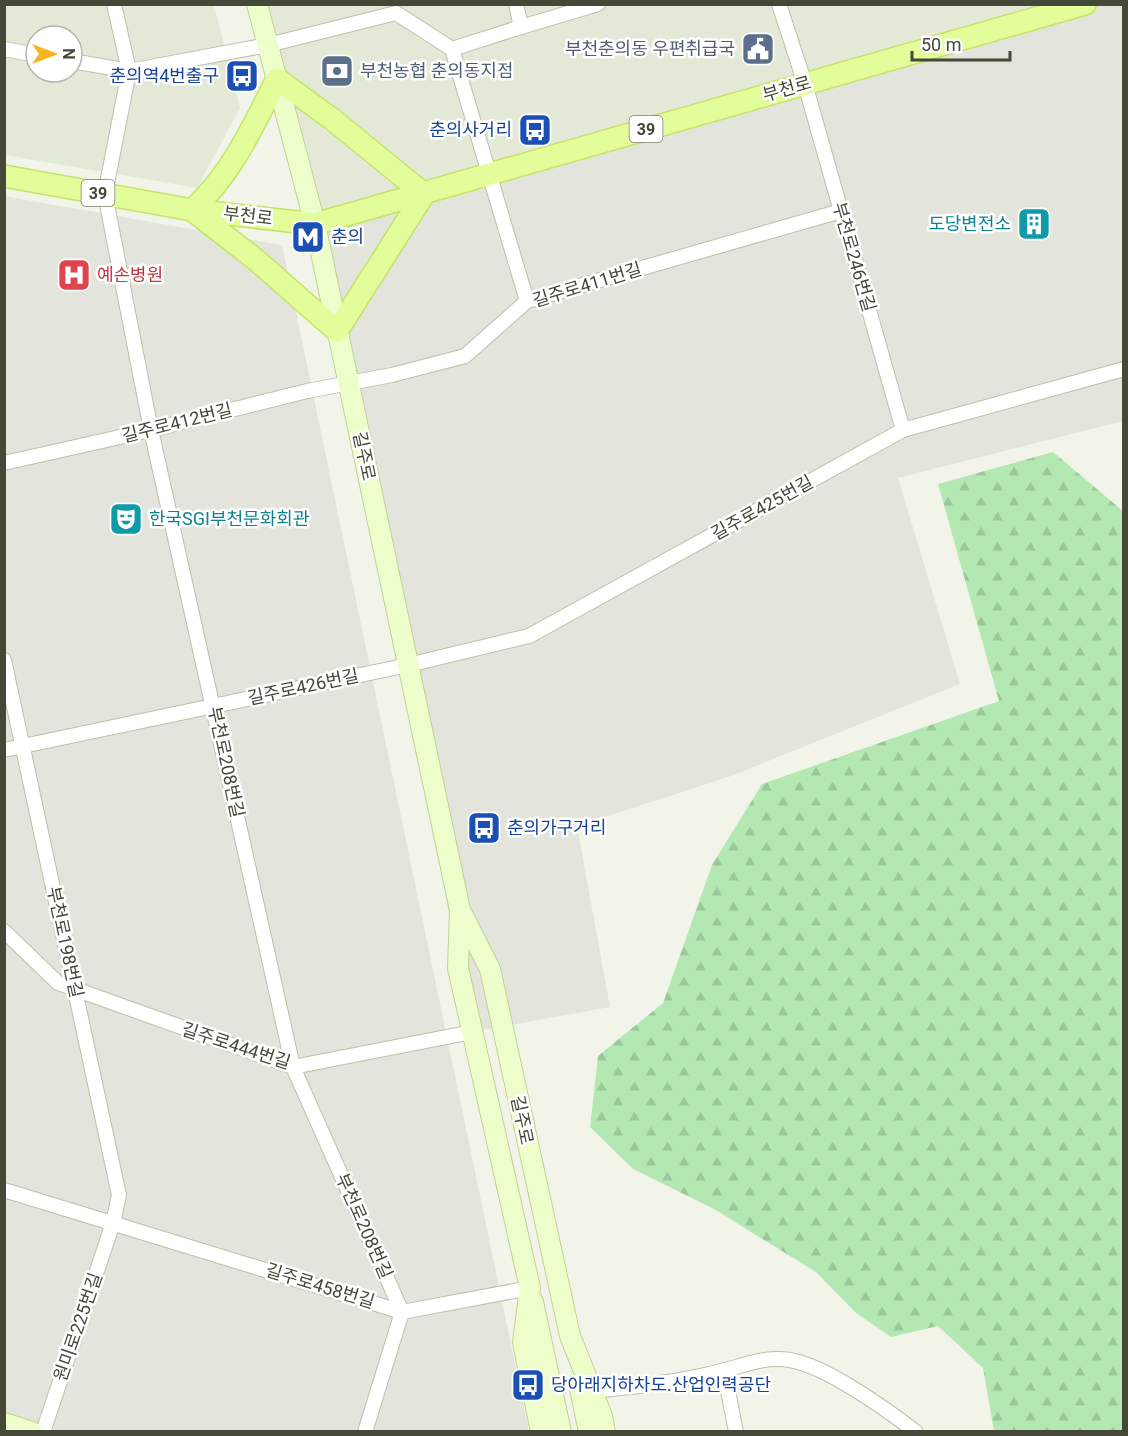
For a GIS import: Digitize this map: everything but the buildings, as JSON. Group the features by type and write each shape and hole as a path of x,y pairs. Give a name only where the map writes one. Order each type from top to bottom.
{"main road":[{"name":"부천로","path":"4,176 192,210 315,224 1085,4"},
{"path":"277,79 332,119 424,194 337,331 255,259 192,210 209,194 240,152 277,79"}],"street":[{"path":"105,194 129,72 114,4"},
{"name":"길주로","path":"257,4 315,224 459,910 458,968 561,1431"},
{"path":"516,4 521,27"},
{"path":"452,49 598,4"},
{"name":"부천로246번길","path":"780,4 903,430"},
{"path":"84,63 129,72 268,45 395,9 452,49 527,301"},
{"path":"4,49 24,53"},
{"name":"부천로208번길","path":"105,194 151,430 293,1067 402,1312"},
{"name":"길주로411번길","path":"348,383 392,375 465,356 527,301 841,211"},
{"name":"길주로425번길","path":"408,665 529,636 903,430 1124,369"},
{"name":"길주로412번길","path":"4,463 348,383"},
{"name":"부천로198번길","path":"4,660 119,1195 113,1223"},
{"name":"길주로426번길","path":"4,750 408,665"},
{"name":"길주로","path":"459,910 490,969 589,1431"},
{"name":"길주로444번길","path":"4,932 58,983 293,1067 472,1032"},
{"path":"479,1063 484,1044 490,1041 500,1043 508,1058"},
{"name":"길주로458번길","path":"4,1190 402,1312 530,1288"},
{"name":"원미로225번길","path":"43,1431 113,1223"},
{"name":"길주로","path":"530,1288 523,1342 542,1431"},
{"path":"365,1431 402,1312"},
{"name":"길주로","path":"570,1336 602,1416 605,1431"},
{"path":"592,1391 673,1382 744,1364 776,1359 792,1360 806,1364 841,1382 916,1431"},
{"path":"724,1370 736,1431"},
{"path":"4,1423 32,1431"}],"shaded area":[{"path":"258,4 1085,5 315,224"},
{"path":"4,5 214,5 240,108 197,188 5,155"},
{"path":"1083,5 1123,5 1123,421 898,478 960,684 731,776 577,826 610,1007 472,1032 315,224"},
{"path":"4,196 282,245 529,1431 53,1432 5,1416"}],"green space":[{"path":"1053,452 1123,511 1123,1431 994,1431 983,1368 938,1326 891,1337 856,1313 816,1272 714,1209 633,1169 590,1127 598,1056 663,1003 712,865 762,784 999,701 938,484"}],"place":[{"name":"부천춘의동 우편취급국","path":"758,49"},
{"name":"부천농협 춘의동지점","path":"337,71"},
{"name":"춘의역4번출구","path":"242,76"},
{"name":"춘의사거리","path":"535,130"},
{"name":"도당변전소","path":"1034,224"},
{"name":"춘의","path":"308,237"},
{"name":"예손병원","path":"74,275"},
{"name":"한국SGI부천문화회관","path":"126,519"},
{"name":"춘의가구거리","path":"484,828"},
{"name":"당아래지하차도.산업인력공단","path":"528,1385"}]}
